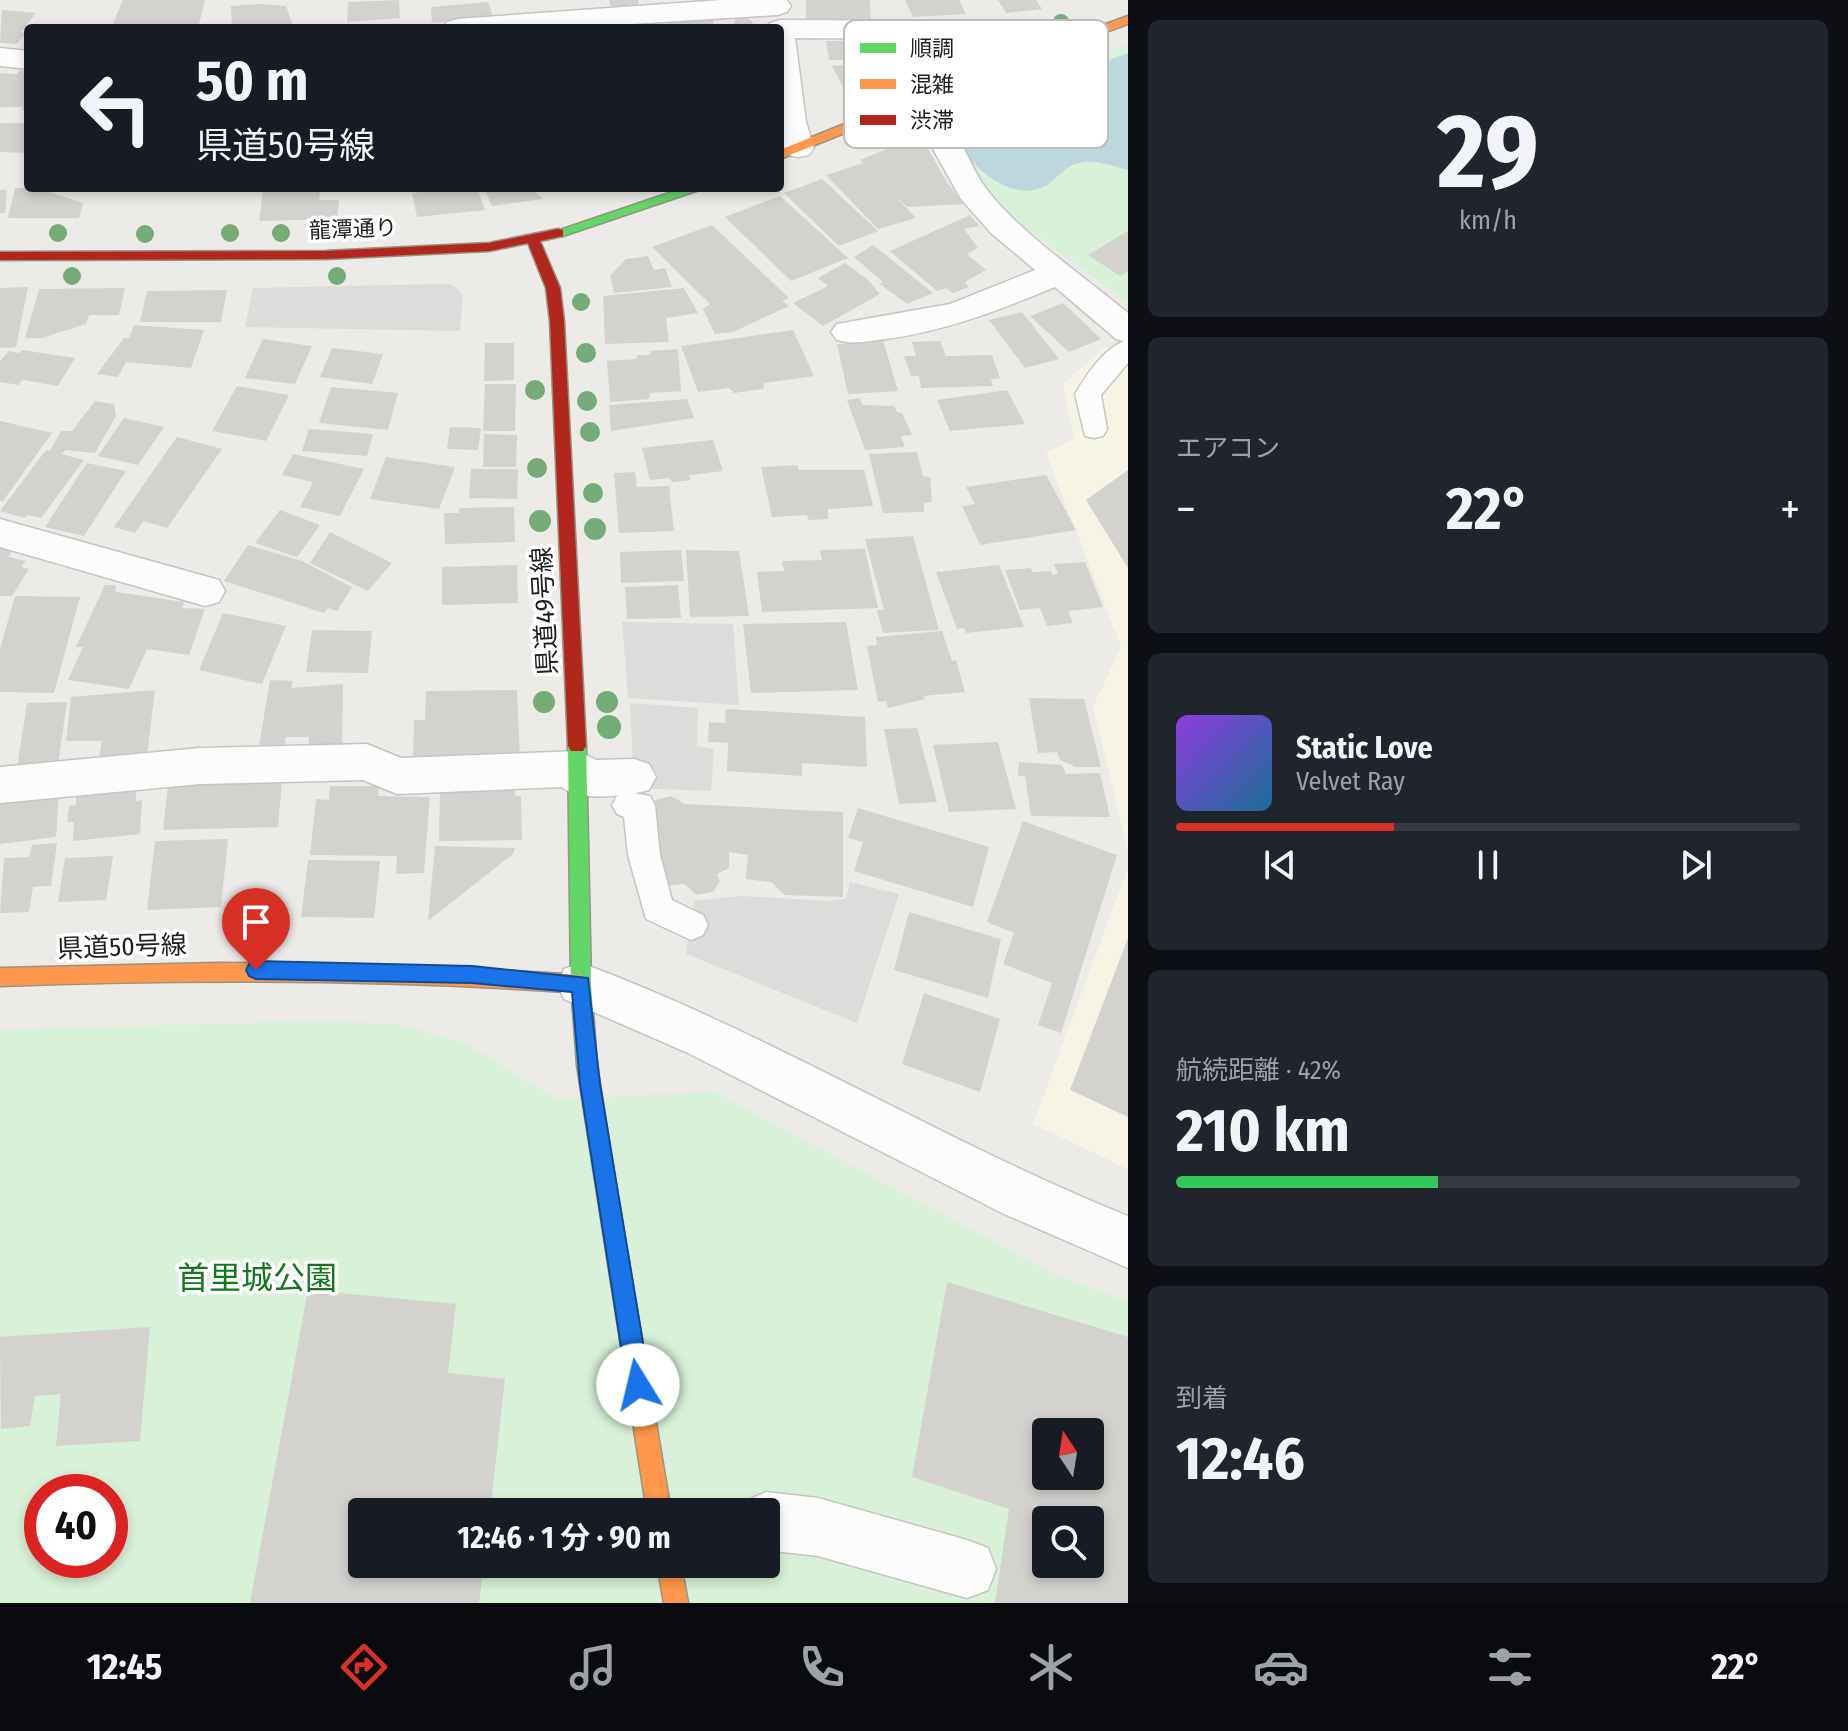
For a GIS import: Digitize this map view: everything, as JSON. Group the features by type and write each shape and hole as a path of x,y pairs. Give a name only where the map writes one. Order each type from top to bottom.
{"main road":[{"path":"1108,28 1128,20"},
{"path":"789,152 844,129"},
{"name":"龍潭通り","path":"0,256 388,253 489,247 533,240 687,192"},
{"name":"県道49号線","path":"533,240 553,288 557,311 579,784 581,984 593,1103 657,1498"},
{"name":"県道50号線","path":"0,977 282,970 472,975 581,984"},
{"path":"672,1578 676,1603"}],"street":[{"path":"508,24 672,11 778,16 844,26"},
{"path":"0,57 24,60"},
{"path":"784,89 789,152"},
{"path":"948,148 978,199 1003,226 1128,331"},
{"path":"849,332 912,324 959,313 1060,273"},
{"path":"0,533 205,591"},
{"path":"0,785 200,766 367,762 397,776 579,784 631,791"},
{"path":"581,984 704,1037 943,1158 1074,1221 1128,1242"},
{"path":"780,1523 818,1527 967,1569"}],"lane":[{"path":"1094,429 1088,394 1112,362 1128,349"},
{"path":"631,791 639,805 644,855 658,909 691,925"}],"shaded area":[{"path":"451,284 463,294 460,331 245,327 253,288"},
{"path":"1128,343 1128,851 1093,707 1121,647 1046,453 1074,439 1063,385 1101,349"},
{"path":"622,622 733,624 739,705 628,698"},
{"path":"630,703 698,708 697,746 714,749 711,791 634,788"},
{"path":"1128,868 1128,1169 1033,1124"},
{"path":"850,882 899,894 857,1023 686,954 694,901 741,896 830,901 846,898"}],"green space":[{"path":"1128,44 1128,302 1008,215 961,151 961,148 1108,148 1108,52"},
{"name":"首里城公園","path":"281,1022 394,1023 467,1044 556,1099 714,1092 1055,1274 1128,1302 1128,1603 0,1603 0,1030"}],"water":[{"path":"1128,53 1128,170 1103,163 1084,162 1070,167 1047,185 1024,191 1012,189 991,178 965,153 966,148 1108,148 1108,60"}],"building":[{"path":"123,0 205,0 199,24 113,24"},
{"path":"399,0 400,18 347,22 348,2"},
{"path":"609,0 639,0 638,5 611,7"},
{"path":"806,0 870,0 871,20 844,20 844,27 806,25"},
{"path":"905,0 959,0 966,14 913,17"},
{"path":"998,0 1036,0 1042,9 1006,13"},
{"path":"488,2 493,17 432,23 431,7"},
{"path":"231,6 286,6 293,24 232,24"},
{"path":"2,10 36,13 24,24 21,32 24,35 17,44 0,43"},
{"path":"736,18 747,18 752,24 734,24"},
{"path":"712,19 714,24 662,24"},
{"path":"826,41 844,41 844,60 829,60"},
{"path":"844,65 844,89 832,66"},
{"path":"24,71 24,110 23,107 0,107 0,73 17,74"},
{"path":"0,123 24,123 24,153 0,152"},
{"path":"889,148 927,148 946,181 964,204 907,207 892,193 916,218 878,229 826,175 863,163 860,160"},
{"path":"822,179 878,231 839,246 784,193"},
{"path":"15,188 24,188 24,192 49,192 83,203 79,218 8,218"},
{"path":"0,190 7,190 5,213 0,213"},
{"path":"263,192 320,192 319,200 339,200 337,219 259,221"},
{"path":"478,192 485,210 417,217 412,193"},
{"path":"486,192 535,192 543,199 492,206"},
{"path":"780,196 848,258 791,281 725,217"},
{"path":"970,215 979,226 964,229 978,248 967,254 986,270 965,282 969,287 953,293 946,288 937,291 890,251"},
{"path":"712,225 789,298 782,301 789,306 733,332 715,334 703,309 710,304 652,247"},
{"path":"1128,231 1128,271 1120,276 1088,255"},
{"path":"873,245 933,293 907,304 880,284 883,282 854,257"},
{"path":"648,256 654,270 665,268 672,287 614,293 610,276 626,259"},
{"path":"845,263 868,280 880,294 823,326 793,303 828,286 818,278"},
{"path":"28,287 16,347 0,348 0,288"},
{"path":"125,288 119,315 89,315 86,324 42,338 25,338 39,289"},
{"path":"684,288 698,313 666,318 669,342 605,344 603,296"},
{"path":"227,290 221,322 140,322 147,291"},
{"path":"1063,303 1101,339 1069,352 1030,316"},
{"path":"1022,312 1059,359 1025,368 989,320"},
{"path":"134,325 204,330 191,368 126,362 118,377 97,374 124,338 129,338"},
{"path":"793,330 814,376 764,383 763,389 734,393 729,388 698,392 681,346"},
{"path":"263,339 312,346 295,384 245,378"},
{"path":"883,340 898,391 848,394 837,344"},
{"path":"940,341 946,356 992,355 1000,378 991,379 993,386 921,388 919,376 911,376 904,356 916,356 912,342"},
{"path":"485,343 514,343 514,380 484,381"},
{"path":"332,348 383,354 372,384 320,377"},
{"path":"678,349 681,391 650,393 649,399 610,402 607,361 637,359 637,355 650,355 650,351"},
{"path":"22,350 75,358 58,386 22,380 19,385 0,382 0,361 9,351 20,353"},
{"path":"485,384 516,384 515,431 483,431"},
{"path":"237,386 289,395 266,441 212,431"},
{"path":"331,387 398,393 388,430 319,423"},
{"path":"1007,390 1025,424 950,431 937,400"},
{"path":"859,398 863,405 894,406 897,412 902,413 912,435 901,436 905,447 865,450 847,400"},
{"path":"687,399 694,418 611,431 609,405"},
{"path":"95,401 114,404 116,416 95,453 66,450 61,454 84,460 41,518 28,515 25,518 0,511 46,450 50,451 61,431 72,431"},
{"path":"124,418 164,427 138,465 98,456"},
{"path":"0,421 52,433 3,501 0,501"},
{"path":"450,427 481,428 478,450 447,449"},
{"path":"309,429 373,434 367,456 302,451"},
{"path":"484,434 517,435 516,467 483,467"},
{"path":"177,437 222,449 167,528 143,521 135,533 114,527"},
{"path":"713,440 723,471 689,475 691,480 650,480 642,448"},
{"path":"917,452 923,476 930,477 932,502 924,503 924,512 883,513 869,454"},
{"path":"293,454 364,469 340,516 300,507 313,482 282,475"},
{"path":"386,457 455,467 439,509 370,499"},
{"path":"87,463 126,471 84,536 45,527"},
{"path":"797,465 799,470 864,470 873,506 828,509 828,519 808,520 807,515 772,517 761,467"},
{"path":"471,469 518,469 517,499 469,498"},
{"path":"1128,470 1128,568 1086,500"},
{"path":"635,472 637,487 669,486 674,531 619,533 614,473"},
{"path":"1046,475 1076,530 980,545 962,506 975,504 966,487"},
{"path":"514,507 515,542 445,544 444,513 459,513 459,508"},
{"path":"280,510 320,525 297,557 255,543"},
{"path":"330,532 392,563 368,591 310,563"},
{"path":"913,536 939,630 883,633 877,610 884,610 865,539"},
{"path":"248,545 302,561 352,587 337,611 328,608 324,613 224,581"},
{"path":"0,547 13,550 8,557 26,561 21,567 29,569 12,596 0,596"},
{"path":"865,549 878,608 762,612 757,572 784,571 782,561 822,560 820,550"},
{"path":"681,550 684,581 621,583 620,552"},
{"path":"686,550 739,551 749,616 690,617"},
{"path":"1085,562 1103,607 1068,611 1073,623 1047,626 1040,608 1020,610 1005,570 1031,568 1032,572 1051,571 1052,575 1058,574 1054,564"},
{"path":"517,565 518,603 442,605 442,567"},
{"path":"999,565 1024,627 966,633 964,628 957,629 936,572"},
{"path":"105,585 115,585 116,592 184,602 182,608 205,609 189,655 147,649 129,689 68,680 83,647 76,647"},
{"path":"678,585 681,618 627,619 625,587"},
{"path":"15,596 80,597 54,693 0,692 0,649"},
{"path":"223,613 286,626 262,684 199,670"},
{"path":"846,622 858,690 751,693 743,624"},
{"path":"312,630 372,631 368,673 306,672"},
{"path":"942,631 952,661 956,660 965,692 924,696 925,699 888,708 886,701 878,702 867,646 877,645 876,637"},
{"path":"270,680 293,681 291,688 343,684 342,750 308,751 309,737 286,737 283,753 258,752"},
{"path":"155,690 146,764 97,768 102,741 66,741 71,697"},
{"path":"517,690 520,759 413,761 414,720 425,720 426,691"},
{"path":"1029,698 1084,699 1101,767 1076,767 1060,760 1057,752 1038,753"},
{"path":"67,702 57,772 16,775 27,703"},
{"path":"726,709 865,717 867,767 802,763 802,776 727,771 728,743 708,742 709,722 725,723"},
{"path":"917,728 937,802 899,804 884,729"},
{"path":"998,742 1016,809 949,812 933,745"},
{"path":"1019,762 1062,765 1066,774 1100,773 1110,817 1031,816 1025,776 1018,776"},
{"path":"282,781 278,827 163,830 168,785"},
{"path":"330,786 379,786 378,796 430,797 424,873 396,874 397,856 310,855 316,799 329,800"},
{"path":"515,789 515,796 521,796 522,840 439,841 440,790"},
{"path":"136,791 136,801 142,800 140,834 73,841 74,822 67,822 69,806 76,805 76,797"},
{"path":"59,794 56,837 0,844 0,801"},
{"path":"671,796 685,804 843,812 843,897 785,895 771,882 746,879 748,855 729,852 729,868 717,874 720,882 713,892 697,895 684,884 667,886 645,824 656,800"},
{"path":"858,808 989,847 973,907 854,871 863,842 848,838"},
{"path":"1023,821 1117,855 1061,1033 1038,1025 1052,983 1003,964 1014,933 987,922"},
{"path":"228,839 221,907 147,910 155,841"},
{"path":"57,843 51,886 33,887 29,912 0,913 4,858 29,857 32,845"},
{"path":"435,846 515,848 513,854 428,921"},
{"path":"113,856 106,900 58,902 65,858"},
{"path":"308,860 380,861 374,918 301,917"},
{"path":"909,912 1001,939 988,998 894,970"},
{"path":"1128,938 1128,1117 1070,1090"},
{"path":"924,993 1000,1019 980,1092 902,1064"},
{"path":"947,1282 1128,1337 1128,1603 995,1603 1009,1509 912,1477"},
{"path":"308,1290 456,1304 448,1373 505,1379 492,1498 348,1498 348,1578 482,1578 479,1603 250,1603"},
{"path":"150,1327 140,1441 56,1446 61,1394 35,1396 30,1426 1,1429 0,1337"}],"traffic: fast":[{"path":"558,233 686,192"},
{"path":"577,746 581,984 587,1065 602,1161"}],"traffic: slow":[{"path":"1108,27 1128,20"},
{"path":"784,153 844,129"},
{"path":"0,977 290,972 436,975 581,984"},
{"path":"602,1161 657,1498"},
{"path":"672,1578 676,1603"}],"traffic: jam":[{"path":"0,256 325,255 489,247 558,233"},
{"path":"533,240 553,288 557,321 577,746"}],"route":[{"path":"256,970 472,975 581,984 587,1065 638,1385"}]}
